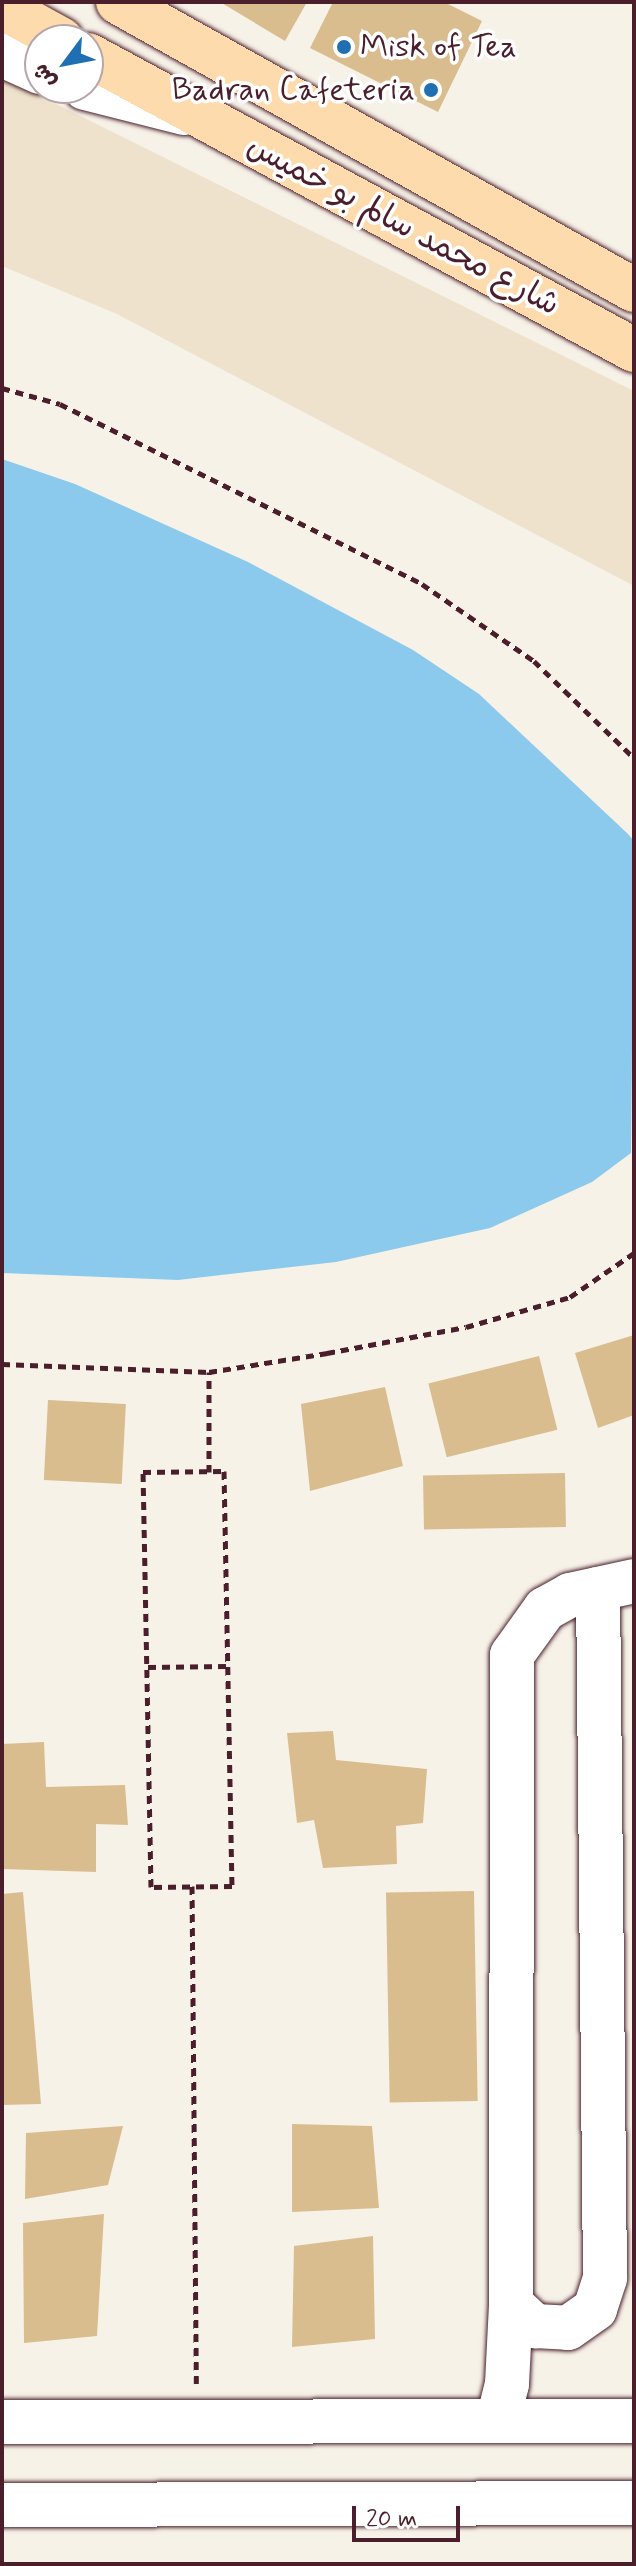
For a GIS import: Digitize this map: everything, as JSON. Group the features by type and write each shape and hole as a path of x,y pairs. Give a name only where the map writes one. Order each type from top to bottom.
{"main road":[{"name":"شارع محمد سالم بو خميس","path":"118,2 634,290"},
{"path":"2,7 33,24"},
{"name":"شارع محمد سالم بو خميس","path":"104,64 634,350"}],"street":[{"path":"2,55 24,65"},
{"path":"104,93 194,114"},
{"path":"498,2420 507,2384 511,2304 508,1683 525,1629 558,1602 616,1585 603,2294 584,2321 551,2330 528,2321 511,2304"},
{"path":"605,2257 634,2298"},
{"path":"2,2422 634,2421"},
{"path":"2,2505 634,2503"}],"path":[{"path":"2,388 60,404 422,584 534,661 634,758"},
{"path":"2,1364 209,1372 466,1327 570,1297 634,1253"},
{"path":"209,1372 209,1472"},
{"path":"224,1471 232,1886 151,1887 143,1472 209,1472 224,1471"},
{"path":"148,1667 227,1666"},
{"path":"192,1886 196,2421"}],"shaded area":[{"path":"2,77 24,88 24,104 56,104 634,391 634,586 117,314 2,266"}],"water":[{"path":"2,459 75,484 248,562 413,650 479,694 628,834 634,841 631,1153 592,1182 490,1228 336,1262 178,1280 2,1273"}],"building":[{"path":"220,2 307,2 285,41"},
{"path":"333,2 444,2 482,21 438,112 310,48"},
{"path":"634,1335 634,1415 598,1428 575,1353"},
{"path":"539,1356 557,1430 447,1457 428,1384"},
{"path":"385,1387 403,1466 310,1491 301,1404"},
{"path":"48,1400 126,1404 122,1484 44,1480"},
{"path":"565,1473 566,1527 424,1529 423,1475"},
{"path":"333,1731 336,1760 427,1769 423,1823 396,1826 397,1864 323,1868 314,1820 297,1823 287,1733"},
{"path":"44,1742 46,1787 125,1785 128,1825 96,1824 96,1872 2,1869 2,1744"},
{"path":"474,1891 478,2101 390,2103 386,1893"},
{"path":"23,1892 41,2104 2,2105 2,1894"},
{"path":"292,2124 372,2126 379,2208 292,2212"},
{"path":"123,2126 108,2185 25,2199 26,2133"},
{"path":"104,2214 97,2336 24,2343 23,2223"},
{"path":"373,2236 375,2339 292,2347 294,2246"}],"place":[{"name":"Misk of Tea","path":"344,47"},
{"name":"Badran Cafeteria","path":"431,90"}]}
